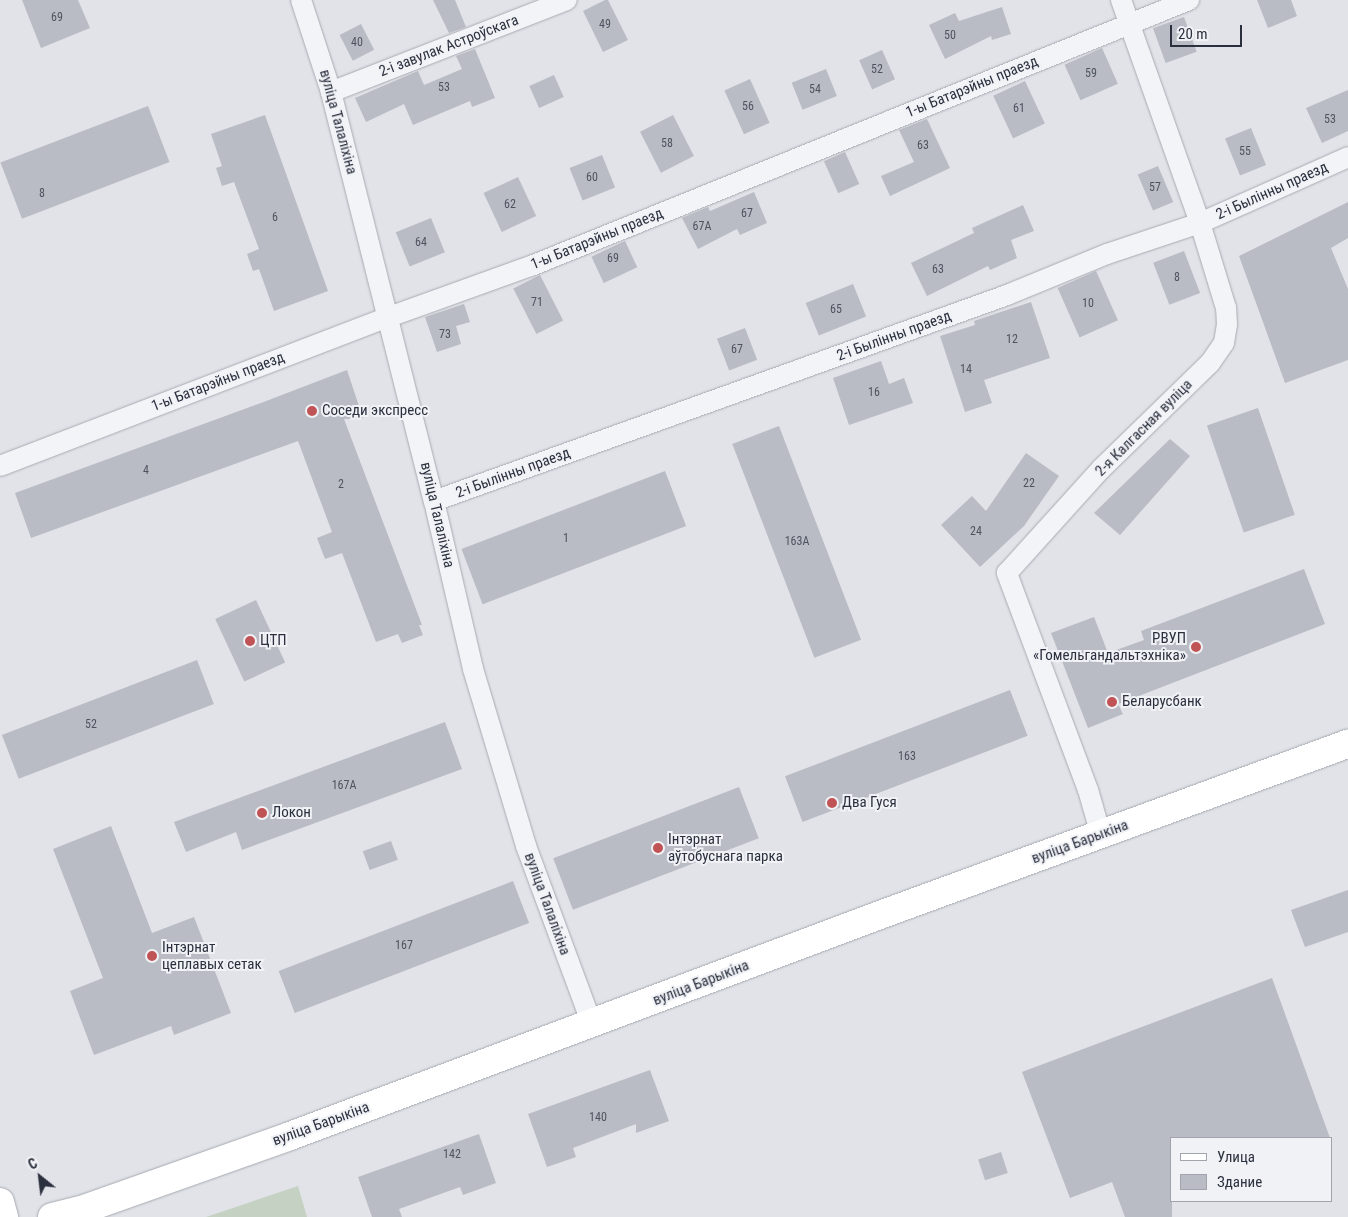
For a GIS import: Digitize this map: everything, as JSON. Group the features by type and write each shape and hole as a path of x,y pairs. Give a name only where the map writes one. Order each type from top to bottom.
{"main road":[{"name":"вуліца Барыкіна","path":"52,1217 87,1208 592,1024 1348,744"},
{"path":"0,1202 4,1217"}],"street":[{"name":"вуліца Талаліхіна","path":"301,0 331,92 389,317 473,669 526,846 592,1024"},
{"name":"2-і завулак Астроўскага","path":"331,92 567,0"},
{"name":"2-я Калгасная вуліца","path":"1101,834 1088,790 1007,573 1101,469 1210,363 1224,342 1227,325 1226,308 1200,223 1121,0"},
{"name":"1-ы Батарэйны праезд","path":"0,466 389,317 531,266 837,140 1189,0"},
{"name":"2-і Былінны праезд","path":"434,501 1007,295 1107,254 1200,223 1348,157"}],"green space":[{"path":"298,1186 307,1217 206,1217"}],"building":[{"path":"22,0 78,0 90,28 41,48"},
{"path":"433,0 455,0 466,27 449,33"},
{"path":"608,0 628,40 603,52 583,11"},
{"path":"1257,0 1291,0 1297,16 1268,28"},
{"path":"1002,7 1011,34 992,40 991,36 945,59 929,25 955,13 959,21"},
{"path":"1184,17 1197,52 1166,63 1153,28"},
{"path":"361,24 374,50 353,61 340,35"},
{"path":"1102,48 1118,84 1080,100 1065,65"},
{"path":"475,49 495,98 472,107 470,101 413,125 404,104 366,122 355,98 418,71 424,85 462,69 456,56"},
{"path":"882,50 895,79 872,89 859,60"},
{"path":"826,69 837,96 803,110 792,83"},
{"path":"554,75 564,97 539,108 529,86"},
{"path":"750,79 770,123 744,134 724,90"},
{"path":"1025,81 1045,124 1013,138 993,96"},
{"path":"1348,90 1348,131 1322,143 1306,108"},
{"path":"148,106 170,162 22,219 0,163"},
{"path":"265,115 328,291 274,311 259,269 253,271 247,254 259,249 234,182 222,186 216,168 222,166 211,134"},
{"path":"673,115 694,156 661,173 640,132"},
{"path":"927,119 950,168 890,196 881,176 914,162 899,130"},
{"path":"1251,128 1266,165 1240,176 1225,138"},
{"path":"845,152 859,184 838,193 824,161"},
{"path":"602,155 615,187 583,201 570,168"},
{"path":"1158,166 1173,202 1153,210 1138,175"},
{"path":"518,177 536,216 502,232 484,193"},
{"path":"754,192 767,223 740,235 737,229 698,249 682,218 708,207 710,211"},
{"path":"1348,202 1348,238 1331,248 1348,289 1348,360 1285,383 1239,256"},
{"path":"1023,205 1034,231 1011,240 1017,258 990,270 988,266 927,296 911,263 974,233 972,228"},
{"path":"431,218 445,252 410,267 396,232"},
{"path":"625,241 637,267 604,283 591,257"},
{"path":"1184,251 1200,293 1169,305 1153,263"},
{"path":"1096,271 1118,320 1080,337 1058,288"},
{"path":"540,275 563,320 536,334 513,289"},
{"path":"853,284 866,316 819,336 806,303"},
{"path":"1031,302 1050,358 984,380 992,403 965,412 940,336 975,325 974,321"},
{"path":"464,304 470,322 456,326 461,344 437,352 425,317"},
{"path":"745,328 757,360 729,370 717,339"},
{"path":"881,361 889,384 904,378 913,403 849,425 833,378"},
{"path":"347,370 363,418 344,419 422,625 419,625 423,635 402,643 398,634 376,642 342,553 325,559 317,538 332,532 298,441 31,538 15,493"},
{"path":"1258,408 1295,515 1244,532 1207,426"},
{"path":"779,426 861,640 814,658 732,444"},
{"path":"1170,439 1190,456 1120,535 1094,513"},
{"path":"1026,453 1059,476 1024,526 980,567 941,525 972,496 986,511"},
{"path":"665,471 686,526 483,604 461,549"},
{"name":"РВУП «Гомельгандальтэхніка»","path":"1304,569 1325,624 1118,704 1123,714 1088,728 1051,633 1094,617 1108,653 1144,640 1141,631"},
{"name":"ЦТП","path":"256,600 285,663 244,682 215,619"},
{"path":"197,660 214,704 19,779 2,735"},
{"path":"1010,690 1028,736 803,822 785,776"},
{"path":"445,722 462,769 242,850 236,832 186,852 174,822"},
{"name":"Інтэрнат аўтобуснага парка","path":"739,787 759,838 573,910 553,858"},
{"name":"Інтэрнат цеплавых сетак","path":"111,826 152,933 194,917 231,1013 174,1035 171,1026 94,1055 70,991 103,978 53,849"},
{"path":"391,841 398,860 370,870 363,851"},
{"path":"513,881 529,923 295,1013 279,971"},
{"path":"1348,890 1348,932 1305,947 1291,910"},
{"path":"1272,978 1330,1137 1170,1137 1170,1202 1172,1202 1172,1217 1125,1217 1112,1182 1070,1198 1022,1072"},
{"path":"650,1070 669,1121 636,1133 636,1124 573,1148 576,1157 547,1167 528,1114"},
{"path":"479,1134 496,1183 463,1195 460,1187 399,1209 402,1217 372,1217 358,1177"},
{"path":"1001,1152 1008,1173 985,1180 978,1159"}],"place":[{"name":"Соседи экспресс","path":"312,411"},
{"name":"ЦТП","path":"250,641"},
{"name":"РВУП «Гомельгандальтэхніка»","path":"1196,647"},
{"name":"Беларусбанк","path":"1112,702"},
{"name":"Два Гуся","path":"832,803"},
{"name":"Локон","path":"262,813"},
{"name":"Інтэрнат аўтобуснага парка","path":"658,848"},
{"name":"Інтэрнат цеплавых сетак","path":"152,956"}]}
